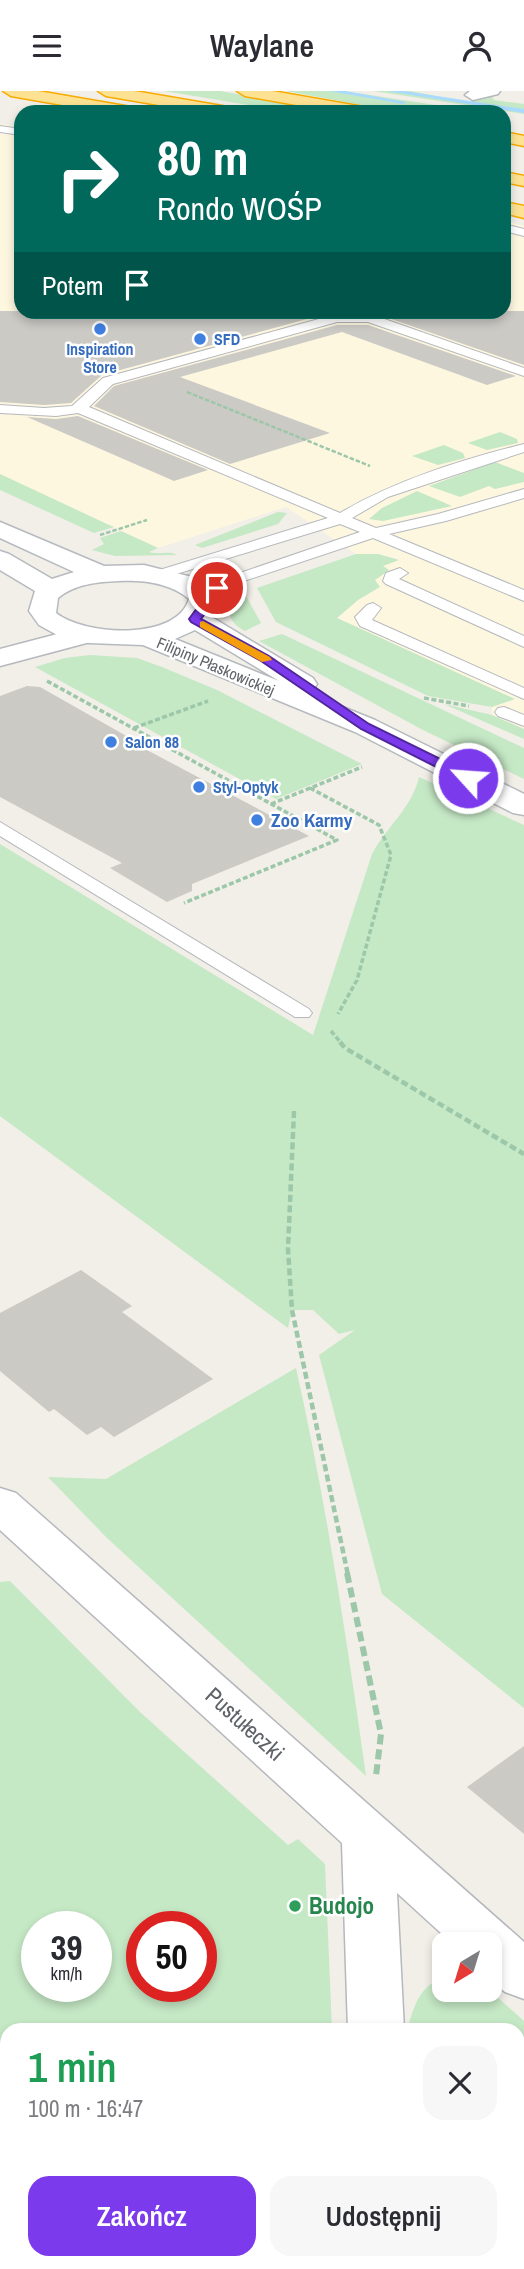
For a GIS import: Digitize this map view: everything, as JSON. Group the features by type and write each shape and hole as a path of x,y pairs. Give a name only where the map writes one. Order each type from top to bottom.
{"highway":[{"path":"11,91 91,105"},
{"path":"106,91 188,105"},
{"path":"245,91 324,105"}],"main road":[{"path":"473,95 492,91"},
{"path":"0,529 100,574"},
{"path":"0,559 40,610 64,629 84,635 124,638 145,636 181,627 199,608"},
{"name":"Filipiny Płaskowickiej","path":"100,574 129,572 158,575 187,584 199,608 265,659 365,726"},
{"path":"40,610 72,580 100,574"},
{"path":"0,658 84,635"},
{"name":"Filipiny Płaskowickiej","path":"145,636 365,726 524,806"},
{"name":"Pustułeczki","path":"0,1504 476,1932"},
{"path":"368,1834 376,2023"},
{"name":"Pustułeczki","path":"502,1956 524,1976"}],"lane":[{"path":"0,409 52,412 79,408 86,404 102,384 308,325 339,319"},
{"path":"372,319 524,372"},
{"path":"79,408 524,596"},
{"path":"158,575 236,554 341,519 383,494 524,449"},
{"path":"199,608 245,575 373,533 441,518 524,493"},
{"path":"436,559 419,574 400,584 452,613 524,642"},
{"path":"438,576 459,569"},
{"path":"460,586 481,578"},
{"path":"427,598 443,592"},
{"path":"373,608 365,614 366,622 524,694"},
{"path":"409,642 425,632"},
{"path":"457,664 471,652"},
{"path":"499,683 512,670"},
{"path":"504,712 524,721"},
{"path":"0,828 302,1013"}],"path":[{"path":"139,372 413,483"},
{"path":"93,537 147,520"},
{"path":"42,678 337,840 179,905"},
{"path":"133,728 209,700"},
{"path":"271,804 373,763"},
{"path":"310,788 379,825 391,855 357,980 337,1017"},
{"path":"330,1030 345,1048 524,1154"},
{"path":"294,1111 288,1249 292,1310 382,1734 368,1834"}],"shaded area":[{"path":"0,124 14,126 14,319 511,319 511,222 524,226 524,729 492,715 492,707 514,699 337,618 379,587 375,580 387,572 382,566 398,559 378,554 356,554 286,507 158,548 0,474"}],"green space":[{"path":"164,91 220,91 297,105 248,105"},
{"path":"286,91 344,91 435,105 361,105"},
{"path":"373,91 410,91 468,102 492,96 494,100 524,104 524,114 511,112 511,105 465,105"},
{"path":"500,432 517,439 518,443 487,450 468,443"},
{"path":"444,445 463,453 465,458 438,465 412,456"},
{"path":"495,462 524,473 524,482 495,489 489,486 460,497 429,486"},
{"path":"0,474 114,527 94,533 0,490"},
{"path":"417,491 452,506 383,521 369,519 382,508"},
{"path":"278,512 287,513 278,524 202,548 195,545"},
{"path":"121,531 158,548 149,552 177,555 115,556 92,550 104,544 100,538"},
{"path":"356,554 378,554 399,560 383,566 389,570 375,580 380,587 358,600 337,618 515,699 492,707 428,696 276,622 257,588"},
{"path":"242,589 261,623 245,631 230,617 229,611 231,599"},
{"path":"282,634 524,748 524,779 421,729 259,641"},
{"path":"90,655 137,658 162,667 217,690 362,764 276,799 35,667 65,658"},
{"path":"444,704 492,715 524,729 524,739"},
{"path":"419,777 524,825 524,1708 382,1594 319,1355 355,1330 339,1334 313,1310 292,1310 288,1328 0,1116 0,844 313,1035 372,854 405,808"},
{"path":"296,1368 335,1571 366,1776 107,1538 48,1477 106,1479"},
{"path":"10,1581 140,1712 288,1845 298,1839 325,1864 332,2023 0,2023 0,1582"},
{"path":"432,1984 432,2002 502,2002 524,2023 409,2023 415,2005"}],"building":[{"path":"0,311 14,311 14,319 307,319 102,375 71,403 44,405 0,402"},
{"path":"511,311 524,311 524,365 391,319 511,319"},
{"path":"337,325 368,325 516,376 487,385 342,332 180,377 330,433 230,464 94,406 114,386"},
{"path":"78,416 208,470 174,481 27,417 56,419"},
{"path":"27,686 40,687 130,738 130,741 309,836 192,884 192,891 167,902 110,868 122,863 0,797 0,696"},
{"path":"81,1270 132,1306 122,1312 213,1379 114,1437 101,1427 87,1435 54,1409 49,1412 0,1371 0,1313"},
{"path":"524,1746 524,1834 467,1787"}],"waterway":[{"path":"332,91 403,102"},
{"path":"390,91 484,105"},
{"path":"511,109 524,111"}],"slow traffic":[{"path":"203,625 266,660"}],"place":[{"name":"Inspiration Store","path":"100,329"},
{"name":"SFD","path":"200,339"},
{"name":"Salon 88","path":"111,742"},
{"name":"Styl-Optyk","path":"199,787"},
{"name":"Zoo Karmy","path":"257,820"},
{"name":"Budojo","path":"295,1906"}],"route":[{"path":"217,588 203,597 203,609 195,619 265,659 365,726 468,778"}]}
